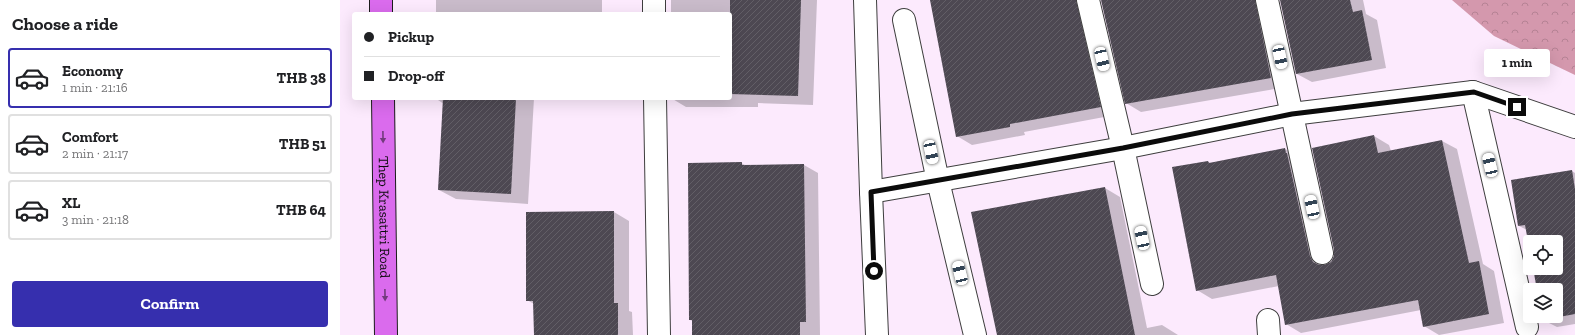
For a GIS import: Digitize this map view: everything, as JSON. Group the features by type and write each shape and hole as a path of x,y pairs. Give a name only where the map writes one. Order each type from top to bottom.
{"main road":[{"path":"381,0 381,12"},
{"name":"Thep Krasattri Road","path":"383,100 386,335"}],"street":[{"path":"654,0 654,12"},
{"path":"865,0 877,335"},
{"path":"1088,0 1123,148 1152,284"},
{"path":"1267,0 1322,253"},
{"path":"904,20 938,181 975,335"},
{"path":"871,192 1123,148 1292,114 1474,92 1575,127"},
{"path":"1474,92 1527,327"},
{"path":"655,100 659,335"}],"green space":[{"path":"1452,0 1575,0 1575,75 1494,36"}],"building":[{"path":"730,0 801,0 798,96 732,94 732,12 730,12"},
{"path":"930,0 1076,0 1101,107 1010,124 1010,127 956,137"},
{"path":"1101,0 1255,0 1271,78 1125,104"},
{"path":"1280,0 1350,0 1353,12 1362,10 1372,60 1296,74"},
{"path":"443,100 516,100 511,194 438,190"},
{"path":"1374,135 1378,153 1442,140 1469,263 1479,261 1489,314 1423,327 1418,300 1285,325 1276,275 1196,291 1172,167 1208,161 1209,163 1285,148 1310,256 1313,262 1319,265 1324,265 1331,262 1334,256 1334,250 1312,148"},
{"path":"742,162 742,165 804,164 806,322 800,322 800,335 692,335 692,320 689,320 688,163"},
{"path":"1572,170 1575,189 1575,314 1563,316 1563,283 1536,283 1534,275 1563,275 1563,235 1527,235 1525,225 1518,226 1511,180"},
{"path":"1105,187 1135,335 997,335 971,212"},
{"path":"614,211 614,303 618,303 618,335 534,335 533,301 526,301 526,212"}],"route":[{"path":"874,271 871,192 1123,148 1292,114 1474,92 1517,107"}]}
